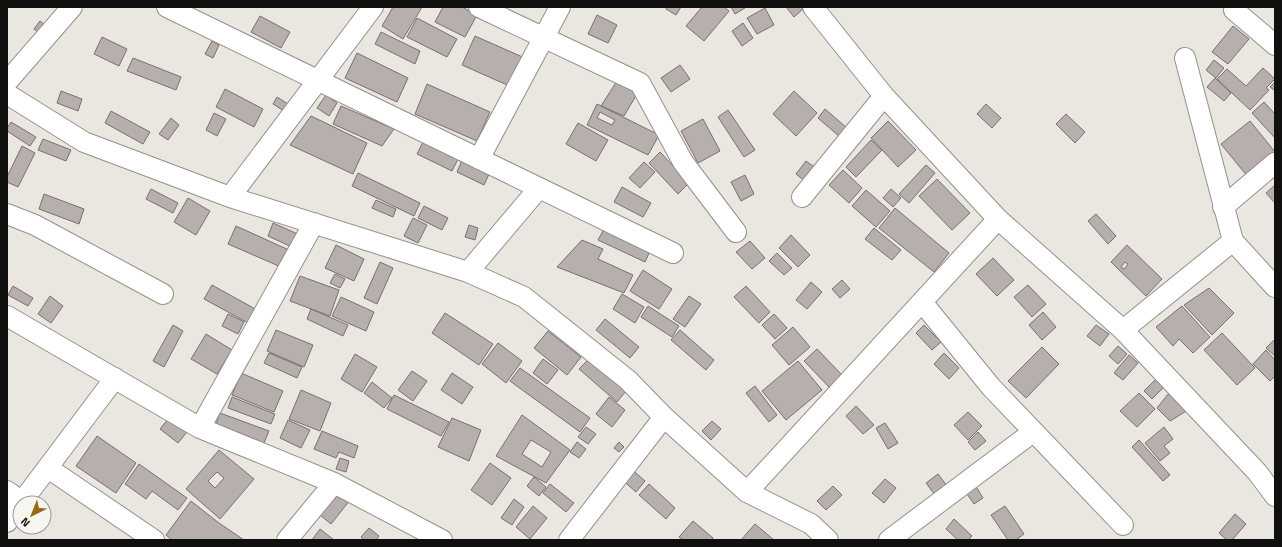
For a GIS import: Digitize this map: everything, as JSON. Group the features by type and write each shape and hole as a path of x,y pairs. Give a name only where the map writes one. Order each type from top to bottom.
{"street":[{"path":"7,82 72,7"},
{"path":"167,7 673,253"},
{"path":"230,197 373,7"},
{"path":"479,7 640,83 683,162 736,232"},
{"path":"479,159 560,7"},
{"path":"813,7 884,96 998,219 1123,330 1257,472 1275,496"},
{"path":"1234,10 1275,45"},
{"path":"1185,58 1232,241 1275,287"},
{"path":"7,94 84,142 230,197 468,272 524,297 628,380 664,417 746,492 811,524 828,540"},
{"path":"802,197 884,96"},
{"path":"1223,207 1275,163"},
{"path":"468,272 539,188"},
{"path":"7,214 35,225 163,294"},
{"path":"746,492 998,219"},
{"path":"200,428 314,223"},
{"path":"1123,330 1232,241"},
{"path":"922,302 990,387 1123,525"},
{"path":"7,316 200,428 334,483 442,540"},
{"path":"23,495 48,468 115,378"},
{"path":"569,540 664,417"},
{"path":"889,540 1033,432"},
{"path":"48,468 154,540"},
{"path":"287,540 334,483"},
{"path":"7,522 12,512"}],"building":[{"path":"393,7 422,7 403,39 382,26"},
{"path":"443,7 462,7 477,15 465,37 435,22"},
{"path":"667,7 681,7 676,15 666,9"},
{"path":"702,7 724,7 729,11 704,41 686,26"},
{"path":"731,7 745,7 745,8 735,14"},
{"path":"786,7 801,7 803,9 794,17"},
{"path":"765,8 774,25 757,34 747,18"},
{"path":"597,15 617,25 608,43 588,34"},
{"path":"260,16 290,32 281,48 251,32"},
{"path":"417,18 457,39 447,57 407,37"},
{"path":"40,21 46,26 40,34 34,29"},
{"path":"743,23 753,38 742,46 732,31"},
{"path":"1233,26 1249,39 1228,64 1212,52"},
{"path":"381,32 420,51 415,64 375,44"},
{"path":"475,36 527,59 514,88 462,65"},
{"path":"102,37 127,49 119,66 94,54"},
{"path":"212,41 219,45 213,58 205,54"},
{"path":"357,53 408,78 397,102 345,78"},
{"path":"133,58 181,77 176,90 127,71"},
{"path":"1214,60 1224,68 1216,78 1206,70"},
{"path":"680,65 690,79 671,92 661,78"},
{"path":"1263,68 1275,79 1266,88 1269,90 1250,110 1217,79 1227,69 1246,86"},
{"path":"1215,78 1231,93 1224,101 1207,87"},
{"path":"617,81 637,94 624,116 601,106"},
{"path":"1275,82 1275,91 1270,87"},
{"path":"427,84 490,112 477,141 415,114"},
{"path":"225,89 263,109 254,127 216,107"},
{"path":"61,91 82,99 78,111 57,103"},
{"path":"794,91 817,113 796,136 773,114"},
{"path":"326,95 337,103 329,116 317,108"},
{"path":"277,97 288,104 284,111 273,104"},
{"path":"1264,102 1275,114 1274,137 1252,113"},
{"path":"597,104 659,135 648,155 587,125","holes":["600,112 615,120 612,125 597,118"]},
{"path":"986,104 1001,118 992,128 977,114"},
{"path":"341,106 394,129 382,146 333,124"},
{"path":"825,109 847,128 840,137 818,118"},
{"path":"728,110 755,150 744,157 718,117"},
{"path":"111,111 150,132 143,144 105,123"},
{"path":"214,113 226,119 217,136 206,130"},
{"path":"1066,114 1085,132 1075,143 1056,124"},
{"path":"311,116 367,143 353,174 290,145"},
{"path":"171,118 179,125 168,140 159,134"},
{"path":"703,119 720,151 698,163 681,131"},
{"path":"888,121 916,150 898,167 871,138"},
{"path":"1250,121 1275,152 1275,156 1248,177 1221,144"},
{"path":"11,122 36,137 30,146 7,131 7,128"},
{"path":"578,123 608,140 596,161 566,144"},
{"path":"43,139 71,150 66,161 38,150"},
{"path":"871,140 882,150 856,177 846,167"},
{"path":"423,142 458,159 452,171 417,154"},
{"path":"22,146 35,153 18,187 7,182 7,177"},
{"path":"660,152 689,183 678,194 649,163"},
{"path":"463,158 491,170 484,185 457,172"},
{"path":"806,161 817,169 806,182 796,174"},
{"path":"644,162 655,172 640,188 629,178"},
{"path":"926,165 935,173 909,203 899,194"},
{"path":"843,170 862,188 849,203 829,185"},
{"path":"358,173 420,203 414,216 352,186"},
{"path":"745,175 754,194 741,201 731,182"},
{"path":"937,179 970,213 952,230 919,196"},
{"path":"1275,185 1275,203 1266,193"},
{"path":"622,187 651,203 643,217 614,202"},
{"path":"151,189 178,203 173,213 146,199"},
{"path":"891,189 901,198 893,207 883,198"},
{"path":"866,190 890,211 876,227 852,206"},
{"path":"44,194 84,209 79,224 39,209"},
{"path":"188,198 210,211 196,235 174,222"},
{"path":"376,200 396,209 393,217 372,208"},
{"path":"424,206 448,218 442,230 418,218"},
{"path":"895,208 949,253 934,272 879,228"},
{"path":"1096,214 1116,236 1108,244 1088,221"},
{"path":"413,218 427,225 418,243 404,236"},
{"path":"273,223 300,235 294,248 268,236"},
{"path":"469,225 478,228 475,240 465,237"},
{"path":"236,226 289,250 281,267 228,244"},
{"path":"874,228 901,250 892,260 865,239"},
{"path":"604,229 650,251 645,262 598,240"},
{"path":"791,235 810,255 798,267 779,248"},
{"path":"582,240 603,249 598,259 633,275 624,293 557,267"},
{"path":"750,241 765,258 752,269 736,252"},
{"path":"336,245 364,259 354,281 325,268"},
{"path":"1127,245 1162,279 1146,296 1111,262","holes":["1125,262 1128,264 1124,269 1121,267"]},
{"path":"777,253 792,268 784,275 769,261"},
{"path":"993,258 1014,280 997,296 976,274"},
{"path":"380,262 393,268 377,304 364,298"},
{"path":"643,270 672,289 659,309 630,291"},
{"path":"335,274 345,279 340,288 330,283"},
{"path":"300,276 339,290 330,316 290,301"},
{"path":"842,280 850,289 840,298 832,289"},
{"path":"811,282 822,292 807,309 796,300"},
{"path":"212,285 257,310 250,324 204,299"},
{"path":"1028,285 1046,304 1032,317 1014,297"},
{"path":"13,286 33,298 28,306 8,295"},
{"path":"746,286 770,312 759,323 734,297"},
{"path":"1209,288 1234,313 1212,335 1184,305"},
{"path":"622,294 644,307 635,323 613,309"},
{"path":"50,296 63,306 51,323 38,314"},
{"path":"689,296 701,304 685,327 673,319"},
{"path":"341,297 374,312 366,331 332,316"},
{"path":"648,306 679,326 672,337 641,317"},
{"path":"1182,306 1210,337 1193,353 1179,339 1173,346 1156,327"},
{"path":"311,309 348,325 343,336 307,319"},
{"path":"1043,312 1056,327 1042,340 1029,325"},
{"path":"445,313 493,344 479,365 432,333"},
{"path":"228,314 244,322 238,334 222,326"},
{"path":"774,314 787,328 775,339 762,325"},
{"path":"605,319 639,347 630,358 596,330"},
{"path":"173,325 183,331 164,367 153,361"},
{"path":"924,325 941,342 932,350 916,333"},
{"path":"1096,325 1109,334 1100,346 1087,336"},
{"path":"793,327 810,347 789,365 772,345"},
{"path":"276,330 313,345 304,367 267,351"},
{"path":"680,330 714,360 706,370 671,340"},
{"path":"548,331 581,357 567,375 534,348"},
{"path":"1222,333 1255,368 1237,385 1204,350"},
{"path":"206,334 232,350 217,374 191,359"},
{"path":"1275,339 1275,356 1266,348"},
{"path":"498,343 522,361 506,383 482,364"},
{"path":"1118,346 1127,354 1118,364 1109,356"},
{"path":"1042,347 1059,364 1026,398 1008,381"},
{"path":"817,349 842,375 829,387 804,361"},
{"path":"1266,350 1275,360 1275,376 1270,381 1253,364"},
{"path":"269,353 302,367 297,378 264,363"},
{"path":"944,353 959,368 949,379 934,364"},
{"path":"355,354 377,367 362,392 341,379"},
{"path":"1129,355 1138,363 1123,380 1114,373"},
{"path":"543,359 558,370 547,384 533,373"},
{"path":"589,359 626,391 617,402 579,369"},
{"path":"798,361 822,390 786,420 762,391"},
{"path":"520,368 590,418 580,432 510,381"},
{"path":"412,371 427,381 413,401 398,390"},
{"path":"241,373 283,391 274,412 232,395"},
{"path":"452,373 473,387 462,404 441,390"},
{"path":"1156,379 1164,387 1152,399 1144,391"},
{"path":"372,382 392,398 384,408 364,393"},
{"path":"755,386 777,415 769,422 746,393"},
{"path":"301,390 331,403 320,431 289,419"},
{"path":"1139,393 1155,409 1137,427 1120,411"},
{"path":"1169,393 1188,410 1170,421 1157,408"},
{"path":"394,395 449,422 441,436 387,409"},
{"path":"232,397 275,414 271,424 228,408"},
{"path":"609,397 625,410 612,427 596,414"},
{"path":"856,406 874,425 863,434 846,416"},
{"path":"968,412 982,426 968,440 954,425"},
{"path":"220,413 269,431 264,443 216,424"},
{"path":"522,415 570,450 546,483 496,456","holes":["531,440 551,452 542,467 522,454"]},
{"path":"169,418 187,432 178,443 160,429"},
{"path":"452,418 481,430 469,461 438,447"},
{"path":"288,420 310,430 301,448 280,438"},
{"path":"712,421 721,429 711,440 702,431"},
{"path":"885,423 898,443 888,449 876,428"},
{"path":"586,427 596,434 588,444 578,437"},
{"path":"1164,427 1173,439 1164,446 1170,453 1160,461 1145,443"},
{"path":"322,431 358,446 354,458 339,452 336,458 314,449"},
{"path":"978,432 986,441 975,450 968,442"},
{"path":"97,436 136,463 116,493 76,466"},
{"path":"1139,440 1170,475 1163,481 1132,447"},
{"path":"577,442 586,449 579,458 570,452"},
{"path":"619,442 624,447 619,452 614,448"},
{"path":"219,450 254,479 220,519 186,489","holes":["217,472 224,478 215,488 208,481"]},
{"path":"340,458 349,461 346,472 336,469"},
{"path":"490,463 511,478 492,505 471,490"},
{"path":"139,464 187,498 178,510 152,491 146,499 125,484"},
{"path":"628,466 645,481 636,492 619,477"},
{"path":"938,474 947,486 935,495 926,483"},
{"path":"534,477 546,487 539,496 527,486"},
{"path":"885,479 896,488 884,503 872,493"},
{"path":"550,484 574,503 566,512 543,493"},
{"path":"649,484 675,508 666,519 639,495"},
{"path":"975,485 983,498 974,504 965,491"},
{"path":"833,486 842,495 826,510 817,501"},
{"path":"339,491 350,500 331,524 320,515"},
{"path":"514,499 524,507 512,525 501,518"},
{"path":"191,501 244,540 172,540 166,535"},
{"path":"533,506 547,518 530,539 516,527"},
{"path":"1005,506 1024,534 1016,540 1008,540 991,515"},
{"path":"1235,514 1246,524 1232,540 1227,540 1219,533"},
{"path":"954,519 972,536 968,540 958,540 946,529"},
{"path":"693,521 713,538 712,540 683,540 679,537"},
{"path":"755,524 774,540 741,540"},
{"path":"369,528 379,536 376,540 364,540 361,537"},
{"path":"320,529 334,540 312,540"}]}
